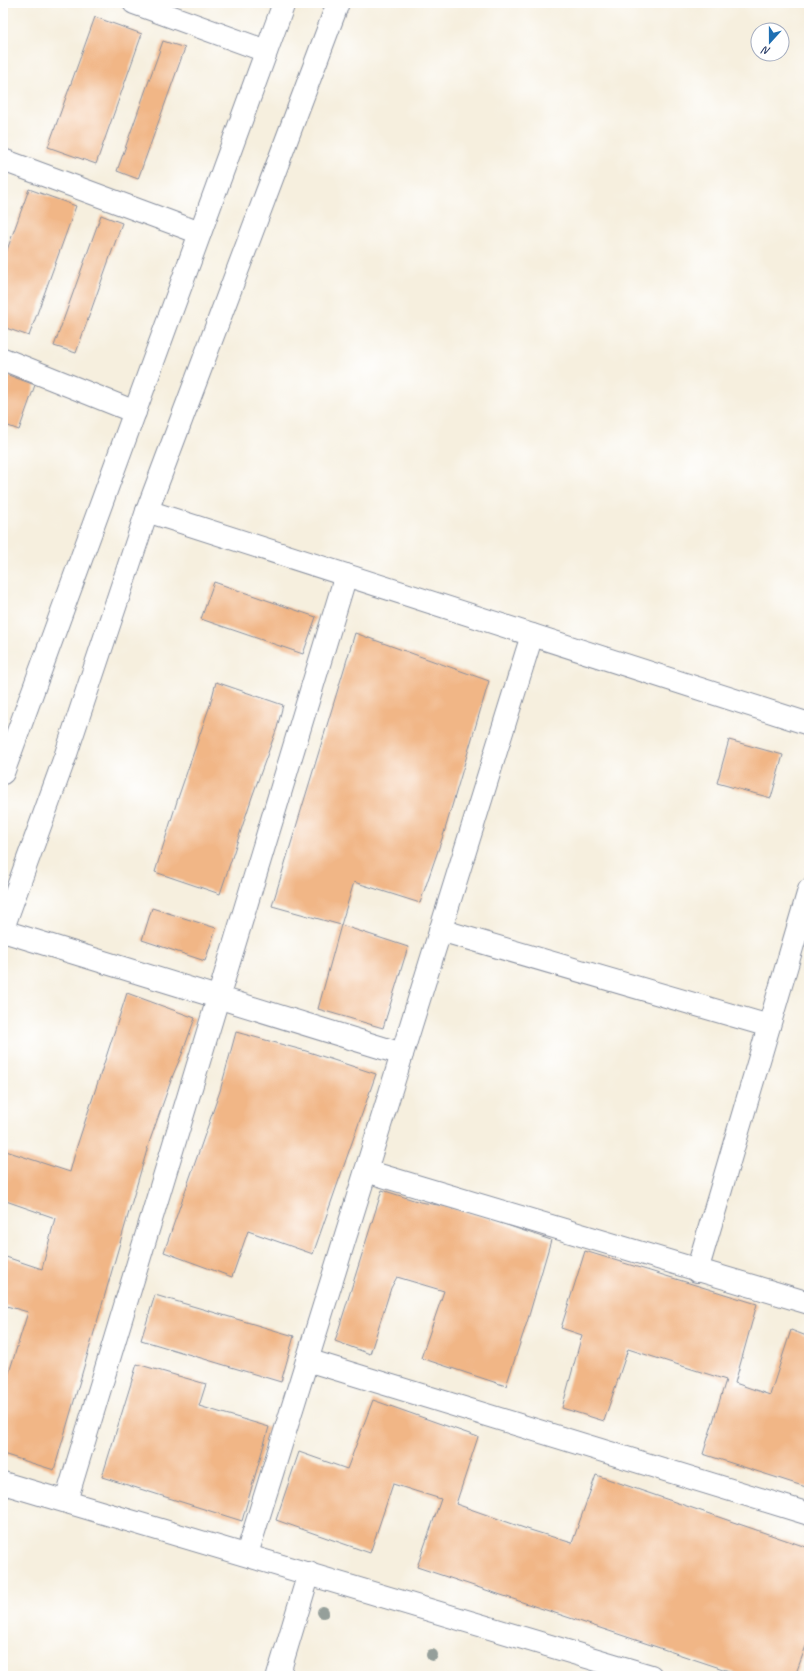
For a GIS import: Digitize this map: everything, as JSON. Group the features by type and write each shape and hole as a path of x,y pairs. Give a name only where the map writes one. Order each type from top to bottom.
{"street":[{"path":"134,3 266,51"},
{"path":"3,773 284,3"},
{"path":"3,928 65,757 147,511 338,3"},
{"path":"3,160 200,233"},
{"path":"3,359 135,412"},
{"path":"147,511 809,724"},
{"path":"66,1501 346,575"},
{"path":"247,1554 532,635"},
{"path":"698,1271 809,890"},
{"path":"440,930 769,1026"},
{"path":"3,931 402,1054"},
{"path":"366,1171 809,1303"},
{"path":"307,1360 809,1514"},
{"path":"3,1482 651,1676"},
{"path":"278,1676 309,1573"}],"building":[{"path":"95,17 142,34 96,164 48,147"},
{"path":"163,41 185,48 138,179 117,171"},
{"path":"29,189 76,206 29,336 3,327 3,261"},
{"path":"101,215 122,223 76,353 54,346"},
{"path":"3,373 35,385 19,430 3,424"},
{"path":"214,582 316,617 303,654 201,619"},
{"path":"355,633 489,681 444,833 420,903 354,882 341,925 272,906"},
{"path":"216,682 283,705 277,728 252,797 220,894 155,872 178,798 210,705"},
{"path":"729,740 783,755 771,798 717,783"},
{"path":"152,908 216,928 205,961 142,940"},
{"path":"341,925 408,947 383,1028 318,1009"},
{"path":"127,993 195,1018 149,1143 54,1470 3,1454 3,1378 7,1379 28,1312 3,1305 3,1256 42,1269 55,1218 3,1200 3,1150 70,1172 77,1146"},
{"path":"236,1032 306,1051 376,1074 313,1254 248,1231 232,1277 164,1252 220,1091"},
{"path":"382,1190 420,1202 444,1206 489,1219 551,1240 528,1319 506,1386 421,1358 444,1291 397,1277 391,1288 370,1354 335,1341"},
{"path":"585,1251 757,1304 735,1383 770,1395 791,1330 809,1337 809,1488 703,1454 726,1380 714,1376 628,1349 604,1421 562,1408 582,1335 561,1328"},
{"path":"155,1295 294,1336 281,1382 141,1340"},
{"path":"137,1364 206,1384 199,1406 269,1427 242,1521 102,1477"},
{"path":"373,1400 478,1437 456,1504 527,1529 572,1543 596,1475 809,1548 809,1647 806,1646 795,1676 744,1676 417,1567 441,1499 393,1484 370,1553 276,1520 299,1452 347,1469"}]}
